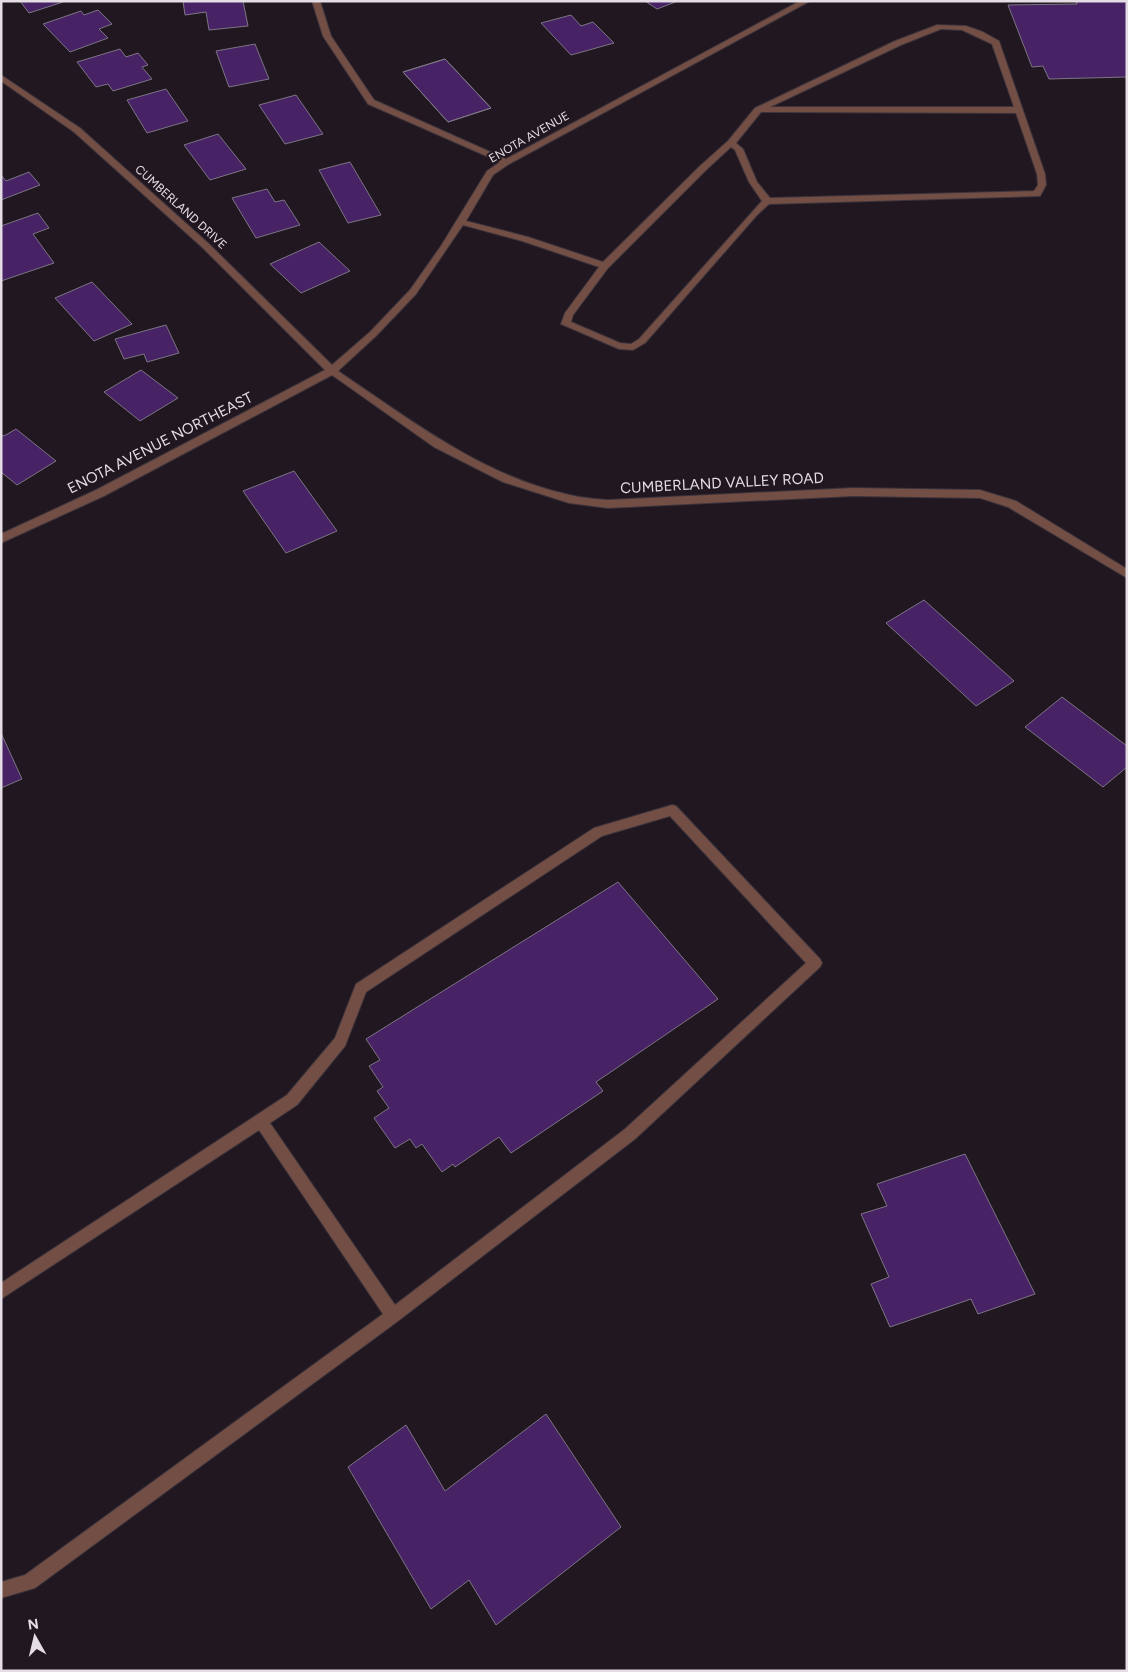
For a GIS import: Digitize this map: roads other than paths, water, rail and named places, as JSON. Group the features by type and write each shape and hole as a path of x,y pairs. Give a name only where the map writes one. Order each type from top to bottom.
{"street":[{"path":"316,1 327,36 371,102 506,162"},
{"name":"ENOTA AVENUE","path":"332,371 373,334 413,292 490,173 506,162 806,1"},
{"path":"940,27 963,28 980,34 996,43 1018,110 1041,174 1042,185 1037,194 767,201 754,213 642,342 633,347 619,346 566,324 568,315 605,266 703,168 731,143 758,110 898,44 940,27"},
{"name":"CUMBERLAND DRIVE","path":"1,77 77,130 206,246 332,371"},
{"path":"758,110 1018,110"},
{"path":"731,143 739,149 753,182 767,201"},
{"path":"460,222 525,239 605,266"},
{"name":"ENOTA AVENUE NORTHEAST","path":"1,539 100,493 332,371"},
{"name":"CUMBERLAND VALLEY ROAD","path":"332,371 438,444 507,479 568,499 608,504 853,492 980,494 1012,504 1127,574"},
{"path":"1,1292 292,1100 340,1042 361,988 598,832 672,810 815,963 630,1134 393,1316 29,1582 1,1590"},
{"path":"260,1120 393,1316"}]}
